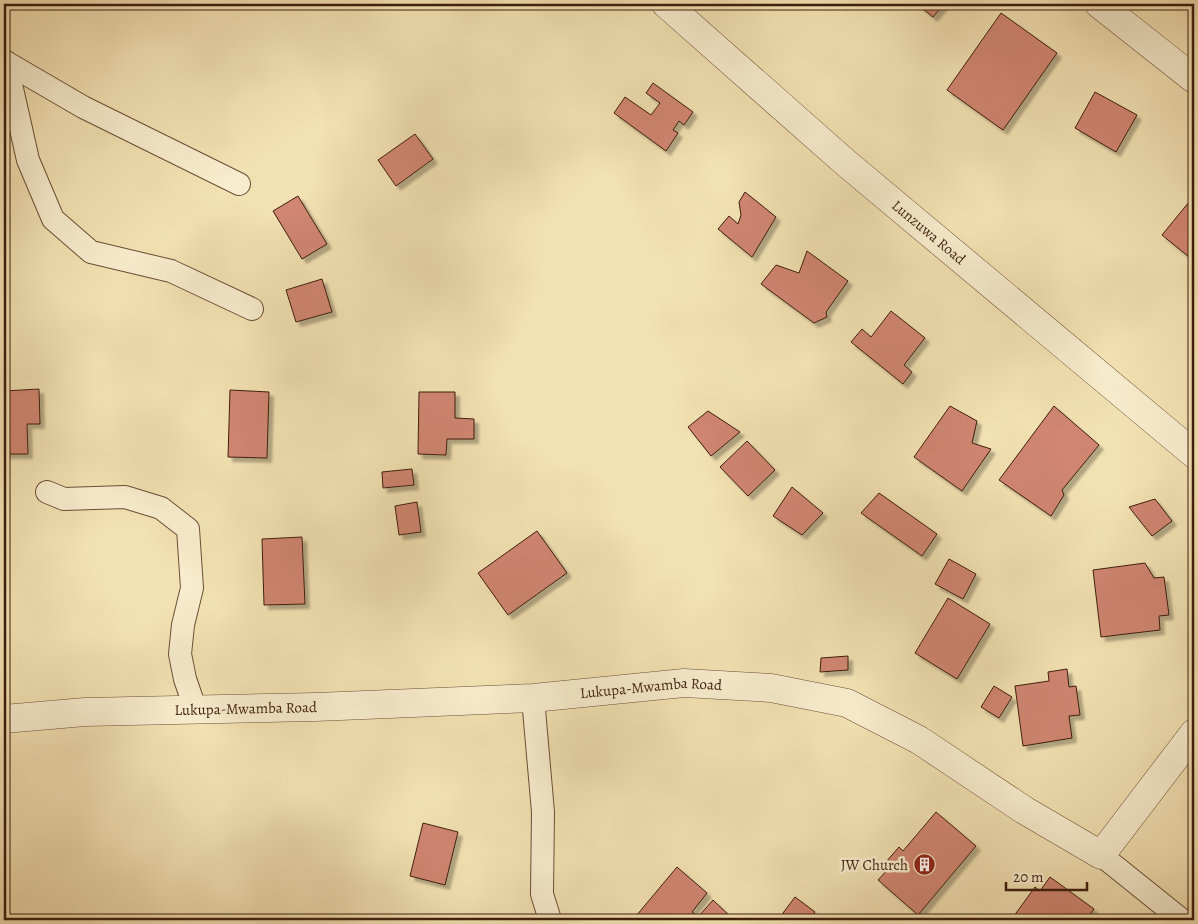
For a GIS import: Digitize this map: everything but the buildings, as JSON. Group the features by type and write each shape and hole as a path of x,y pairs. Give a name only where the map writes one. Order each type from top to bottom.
{"street":[{"name":"Lunzuwa Road","path":"666,4 846,163 1194,454"},
{"path":"1099,4 1194,79"},
{"path":"5,62 83,108 239,184"},
{"path":"5,62 28,160 53,219 91,252 170,271 252,309"},
{"path":"47,492 64,499 125,497 161,508 188,528 192,588 183,625 180,654 196,710"},
{"name":"Lukupa-Mwamba Road","path":"4,719 85,712 533,698 684,684 771,688 847,704 919,740 1024,810 1101,856"},
{"path":"533,698 542,812 542,894 550,920"},
{"path":"1182,920 1101,856 1194,733"}],"place":[{"name":"JW Church","path":"924,865"}]}
